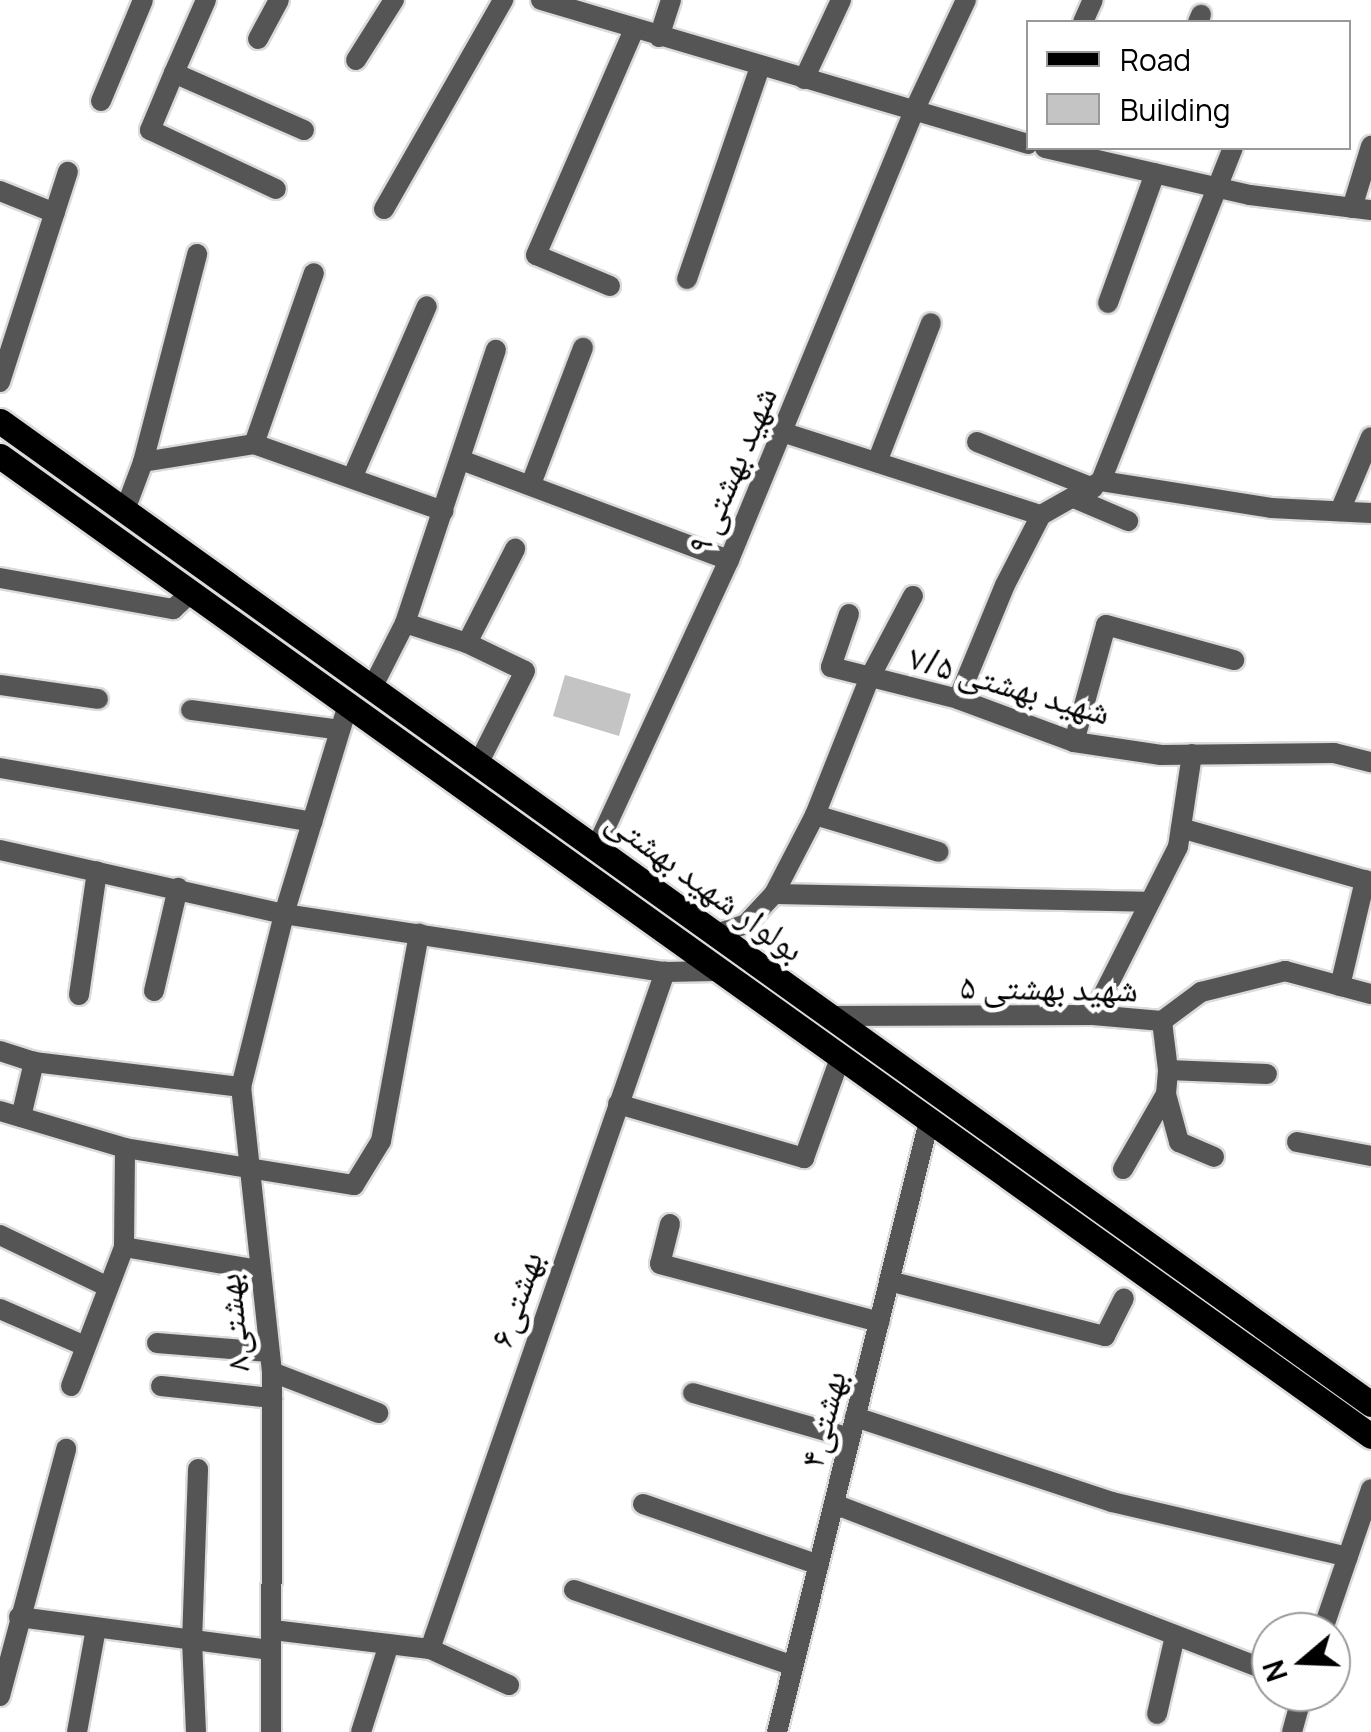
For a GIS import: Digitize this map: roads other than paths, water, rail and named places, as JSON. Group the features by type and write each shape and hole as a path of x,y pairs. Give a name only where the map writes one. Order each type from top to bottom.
{"main road":[{"name":"بولوار شهید بهشتی","path":"0,421 1370,1402"},
{"name":"بولوار شهید بهشتی","path":"0,456 12,477 190,593 344,718 840,1058 1371,1436"},
{"path":"1266,1361 1283,1340"}],"street":[{"path":"102,100 142,0"},
{"path":"206,0 150,130 276,188"},
{"path":"258,38 280,0"},
{"path":"356,60 394,0"},
{"path":"384,209 503,0"},
{"path":"659,38 671,0"},
{"path":"804,80 840,0"},
{"name":"شهید بهشتی ۹","path":"596,848 729,560 914,111 966,0"},
{"path":"555,2 659,38 1026,143"},
{"path":"610,286 536,255 634,30"},
{"path":"686,279 760,66"},
{"path":"174,73 304,130"},
{"path":"1054,150 1216,187 1361,209 1371,146"},
{"path":"1134,168 1141,150"},
{"path":"1089,489 1231,150"},
{"path":"0,382 68,172"},
{"path":"1108,303 1155,173"},
{"path":"0,191 54,213"},
{"path":"125,510 143,462 197,254"},
{"path":"254,444 314,273"},
{"path":"353,476 427,306"},
{"path":"877,462 931,323"},
{"path":"531,484 584,348"},
{"path":"372,686 405,623 496,350"},
{"path":"782,432 1041,515"},
{"path":"1340,510 1371,437"},
{"path":"977,442 1089,489 1128,521"},
{"path":"143,462 254,444 353,476 442,511"},
{"path":"461,460 729,560"},
{"path":"958,699 1005,585 1041,515 1089,489 1271,508 1371,513"},
{"path":"467,642 515,549"},
{"path":"0,578 172,609 190,593"},
{"path":"716,934 746,924 774,894 815,815 869,678 913,596"},
{"name":"شهید بهشتی ۷/۵","path":"849,614 831,667 958,699 1074,742 1161,755 1334,753 1371,762"},
{"path":"405,623 467,642 525,671 478,764"},
{"path":"1074,742 1106,626 1234,660"},
{"path":"0,685 98,698"},
{"path":"190,710 344,718"},
{"name":"بهشتی۸","path":"271,1732 271,1362 246,1167 241,1087 284,914 344,718"},
{"path":"1094,1015 1178,847 1192,754"},
{"path":"0,768 312,822"},
{"path":"815,815 939,852"},
{"path":"1181,828 1368,881 1340,986"},
{"path":"0,850 284,914 665,972 715,971"},
{"path":"79,995 97,871"},
{"path":"154,991 178,888"},
{"path":"774,894 1148,902"},
{"path":"0,1111 125,1148 354,1184 381,1141 419,932"},
{"name":"شهید بهشتی ۵","path":"830,1016 1094,1015 1162,1022 1201,992 1285,971 1371,994"},
{"name":"بهشتی۶","path":"430,1649 665,972"},
{"path":"1162,1022 1168,1070 1166,1094 1179,1142 1214,1157"},
{"path":"0,1051 34,1062 241,1087"},
{"path":"618,1104 804,1158 840,1058"},
{"path":"21,1118 34,1062"},
{"path":"1168,1070 1267,1074"},
{"path":"1123,1169 1166,1094"},
{"name":"بهشتی۴","path":"776,1732 929,1121"},
{"path":"1298,1142 1371,1156"},
{"path":"71,1386 124,1247 125,1148"},
{"path":"670,1224 660,1264 879,1322"},
{"path":"0,1235 108,1287"},
{"path":"124,1247 259,1270"},
{"path":"890,1280 1104,1336 1124,1298"},
{"path":"0,1310 85,1346"},
{"path":"157,1342 271,1362 378,1413"},
{"path":"161,1386 272,1398"},
{"path":"693,1393 853,1427 1112,1502 1348,1557"},
{"path":"0,1696 66,1449"},
{"path":"196,1732 192,1642 198,1469"},
{"path":"1329,1612 1371,1490"},
{"path":"643,1504 819,1565"},
{"path":"834,1504 1251,1664"},
{"path":"574,1590 793,1666"},
{"path":"19,1617 192,1642 272,1640 430,1649 509,1685"},
{"path":"77,1732 96,1628"},
{"path":"1157,1714 1175,1636"},
{"path":"361,1732 388,1644"}]}
